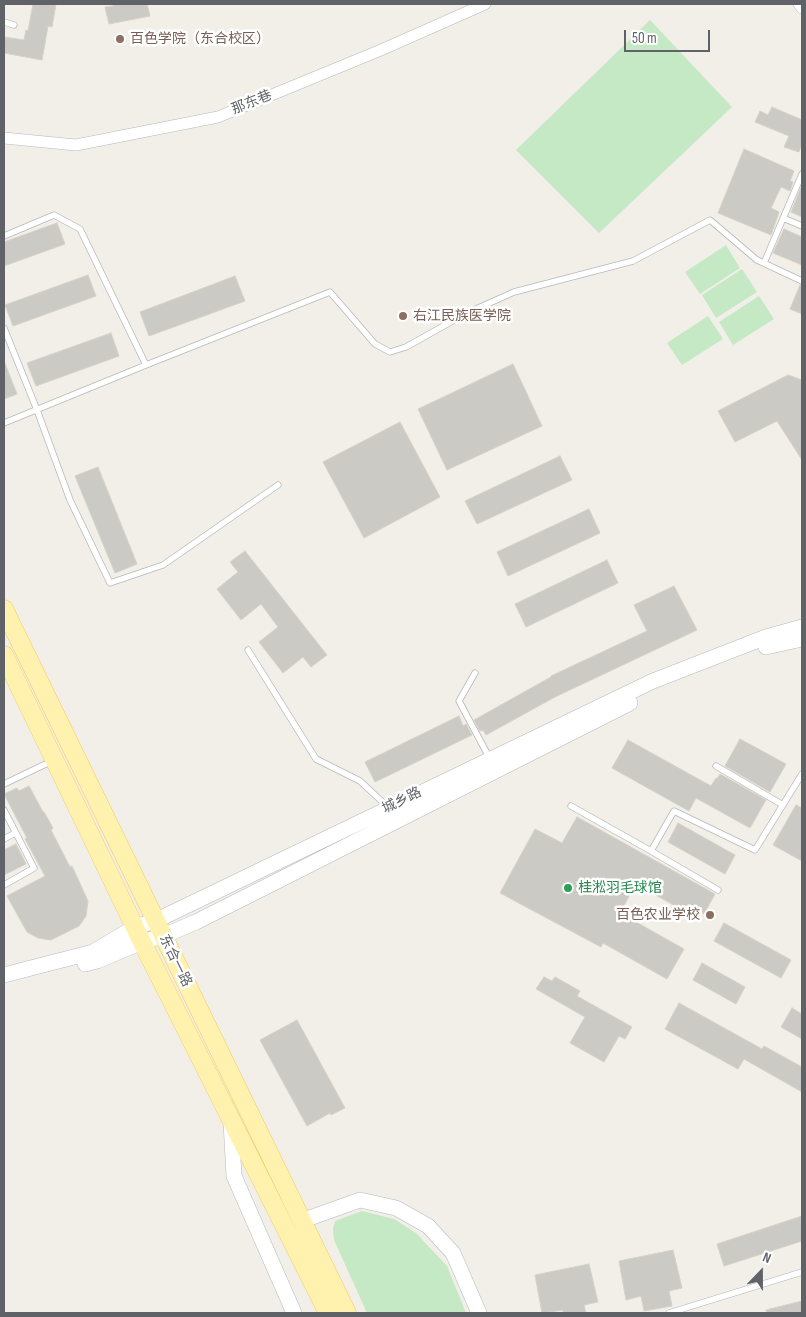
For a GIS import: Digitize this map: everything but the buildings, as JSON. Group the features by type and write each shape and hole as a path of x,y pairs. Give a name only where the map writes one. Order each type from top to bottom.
{"main road":[{"name":"东合一路","path":"4,609 347,1313"},
{"name":"城乡路","path":"159,928 389,808 653,681 766,637 802,627"},
{"name":"城乡路","path":"4,975 93,952 138,934 159,928 196,922 657,689 769,646 802,639"},
{"name":"东合一路","path":"4,655 138,934 328,1313"},
{"name":"城乡路","path":"4,985 97,961 138,934"},
{"path":"231,1120 234,1176 294,1313"},
{"path":"301,1221 360,1200 396,1208 428,1226 453,1253 479,1313"}],"street":[{"name":"那东巷","path":"4,138 76,145 218,117 381,50 485,4"},
{"path":"799,4 802,8"}],"lane":[{"path":"4,22 14,25"},
{"path":"764,263 802,174"},
{"path":"4,236 54,215 80,228 146,365"},
{"path":"783,218 802,226"},
{"path":"4,423 330,292 375,344 390,352 406,347 465,314 514,292 633,261 710,220 757,260 802,281"},
{"path":"4,328 70,500 110,583 163,565 278,485"},
{"path":"248,650 316,759 360,781 389,808"},
{"path":"475,674 459,701 490,759"},
{"path":"4,784 54,760"},
{"path":"716,766 783,805"},
{"path":"651,851 674,811 755,850 802,774"},
{"path":"571,806 718,890"},
{"path":"4,810 34,868 4,885"},
{"path":"4,839 15,833"},
{"path":"669,1313 802,1272"}],"green space":[{"path":"650,20 732,107 599,233 516,150"},
{"path":"726,245 740,268 700,294 685,272"},
{"path":"742,269 757,292 716,318 702,295"},
{"path":"759,296 774,319 733,345 719,322"},
{"path":"708,316 723,339 682,365 667,343"},
{"path":"362,1211 394,1219 416,1233 447,1266 466,1313 367,1313 334,1240 333,1229 335,1221"}],"place":[{"name":"百色学院（东合校区）","path":"120,39"},
{"name":"右江民族医学院","path":"403,316"},
{"name":"桂淞羽毛球馆","path":"568,888"},
{"name":"百色农业学校","path":"710,915"}]}
